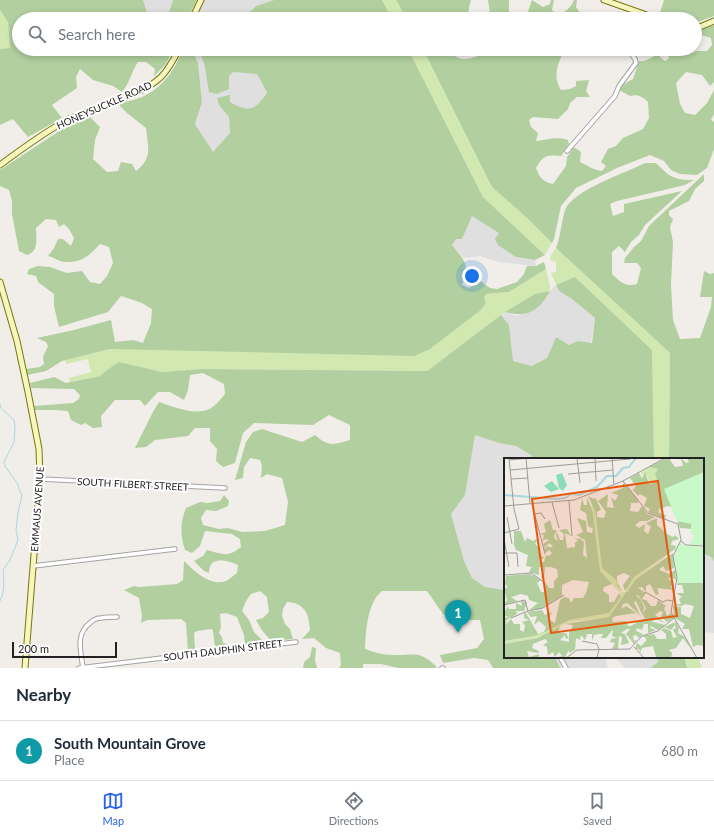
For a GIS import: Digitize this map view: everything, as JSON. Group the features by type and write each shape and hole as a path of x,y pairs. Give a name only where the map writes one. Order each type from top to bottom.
{"main road":[{"path":"195,12 201,0"},
{"path":"604,0 637,12"},
{"path":"702,26 714,22"},
{"name":"HONEYSUCKLE ROAD","path":"0,165 61,124 153,84 168,69 175,56"},
{"name":"EMMAUS AVENUE","path":"0,282 18,347 39,449 40,478 25,668"}],"street":[{"path":"567,151 615,96 619,86 635,66 635,59 633,56"},
{"name":"SOUTH FILBERT STREET","path":"40,478 226,488"},
{"path":"33,566 175,549"},
{"path":"83,668 80,640 81,633 86,626 95,619 117,617"},
{"name":"SOUTH DAUPHIN STREET","path":"79,668 296,642"},
{"path":"561,658 566,668"}],"shaded area":[{"path":"143,0 173,0 169,12 147,12"},
{"path":"204,0 274,0 256,6 250,12 199,12"},
{"path":"195,56 201,56 205,67 229,76 233,72 257,74 267,93 259,104 249,109 241,108 230,102 219,105 229,117 230,133 213,153 195,124 202,102 198,64"},
{"path":"472,215 500,233 516,257 535,260 536,266 499,262 480,256 464,258 452,245 456,239 462,239"},
{"path":"556,285 559,291 572,299 595,318 591,343 578,341 569,345 556,337 547,358 532,366 513,361 509,325 501,315 505,312 517,316 546,298"},
{"path":"475,435 499,443 516,446 531,455 532,458 504,458 504,590 485,587 472,578 464,561 451,514 465,495"},
{"path":"704,554 711,557 714,561 714,633 704,632"},
{"path":"555,658 605,658 608,668 560,668"},
{"path":"616,658 659,658 657,663 650,668 625,668"}],"green space":[{"path":"0,0 143,0 147,12 12,12 12,56 170,56 166,64 154,76 155,69 146,62 138,62 122,92 113,86 93,80 80,69 76,77 77,88 52,105 62,118 28,137 13,119 0,125 0,49 10,48 8,22 0,10"},
{"path":"173,0 197,0 191,12 169,12"},
{"path":"274,0 382,0 388,12 250,12 256,6"},
{"path":"382,0 396,0 403,12 388,12"},
{"path":"396,0 471,0 469,12 403,12"},
{"path":"488,0 509,0 509,12 490,12"},
{"path":"532,0 543,7 550,4 551,0 554,0 552,10 554,12 528,12"},
{"path":"574,0 577,0 576,7 580,12 564,12 571,6"},
{"path":"664,0 714,0 714,16 702,20 702,12 660,12"},
{"path":"0,10 8,22 10,48 0,49"},
{"path":"714,25 714,82 710,86 702,75 686,72 676,83 680,104 685,113 695,115 707,103 714,90 714,114 711,120 714,122 714,149 707,168 697,175 680,174 671,170 664,161 650,155 617,168 576,188 561,206 552,243 526,217 492,187 426,56 455,56 464,59 478,56 562,56 556,75 558,85 561,90 570,89 576,86 576,81 589,80 586,91 590,97 577,97 570,103 568,109 558,119 533,117 529,120 531,127 538,133 536,141 556,138 568,140 569,144 561,156 543,158 536,168 542,179 553,184 566,166 567,157 573,148 581,152 580,162 602,171 606,166 601,162 608,149 616,146 623,138 643,129 649,118 648,102 640,96 630,96 619,90 624,84 633,79 639,61 644,61 653,56 660,56 665,61 669,58 669,56 702,56 702,51 707,51 712,45 711,38 702,35 702,30"},
{"path":"180,56 195,56 198,63 202,102 195,124 213,152 230,133 229,117 219,105 217,98 230,95 230,102 242,108 251,108 259,103 267,93 257,74 233,72 229,76 229,89 217,94 209,92 205,67 201,56 412,56 483,197 545,255 535,260 516,257 498,245 495,239 499,233 472,216 462,239 456,239 452,245 463,259 466,268 462,285 469,288 480,281 490,288 497,289 517,282 524,274 527,266 536,266 544,262 546,269 509,292 486,294 484,298 486,303 481,310 430,349 414,356 110,349 62,361 46,371 27,375 26,369 40,367 44,364 43,357 48,346 46,342 37,338 111,320 115,342 133,340 143,343 151,323 152,309 142,303 121,296 108,312 59,327 54,306 54,294 38,282 36,276 27,274 29,269 38,266 50,267 67,273 82,271 90,282 100,284 107,276 113,263 109,247 100,244 85,258 71,262 63,262 48,256 58,239 63,239 71,246 74,238 64,224 59,227 56,220 46,219 36,228 36,244 33,251 27,255 19,251 12,214 12,201 9,190 0,186 0,170 67,126 88,115 100,127 95,140 93,159 107,172 118,171 121,162 132,164 136,171 147,157 148,147 146,128 118,104 143,97 153,91 169,76"},
{"path":"412,56 426,56 492,187 526,217 552,243 545,255 483,197"},
{"path":"645,163 656,163 672,177 694,180 685,185 610,204 613,216 624,212 624,204 682,191 645,225 625,252 619,246 612,252 612,274 620,281 633,285 637,284 641,268 637,263 624,263 625,258 641,241 649,226 704,174 704,181 695,189 689,201 669,211 669,215 673,219 670,227 673,242 671,285 673,320 680,339 700,338 711,307 712,297 700,297 704,271 710,274 714,273 714,561 711,557 704,554 704,458 669,458 670,353 556,248 567,206 573,199 582,193"},
{"path":"556,248 670,353 669,458 654,458 652,350 575,277 556,285 551,273 556,272 556,262 550,260 551,255"},
{"path":"546,269 550,291 535,294 501,315 427,371 202,369 162,372 119,362 100,376 70,382 69,378 91,372 88,359 66,364 65,360 110,349 430,349 481,310 486,303 484,298 486,294 509,292"},
{"path":"575,277 652,350 654,458 532,458 531,455 516,446 499,443 475,435 465,495 451,514 464,561 472,578 485,587 504,590 504,658 555,658 560,668 493,668 488,660 474,658 443,663 440,655 477,648 484,639 480,620 460,620 443,614 427,591 382,591 377,596 370,610 365,649 386,654 412,654 421,656 437,667 435,668 399,668 381,664 363,664 363,668 339,668 341,665 340,653 326,648 314,638 302,639 310,630 307,614 302,607 287,602 283,609 282,616 285,624 290,629 293,639 271,641 256,620 263,618 269,612 267,597 260,591 251,594 242,611 249,620 254,632 265,643 245,646 244,635 237,617 226,613 220,614 221,627 219,633 222,637 223,643 234,646 215,648 212,629 197,631 194,633 195,650 188,651 186,623 181,619 147,620 141,623 142,616 139,598 124,590 134,586 139,587 177,584 183,580 184,561 203,577 209,580 220,582 229,579 237,573 238,565 219,560 215,561 210,567 209,573 204,571 194,561 203,556 207,550 225,554 232,553 241,547 240,539 232,534 205,531 200,546 192,553 185,550 181,529 186,508 200,502 207,503 220,501 224,495 229,501 228,506 216,511 206,510 201,518 203,525 219,529 228,528 242,532 265,531 285,525 288,502 282,478 267,474 261,478 262,466 260,460 250,458 244,467 243,478 235,480 246,442 253,432 262,429 302,442 315,435 324,442 335,444 350,440 350,425 329,415 313,425 254,423 243,433 235,463 223,467 216,461 217,449 210,441 210,428 195,428 188,436 155,440 146,447 135,448 159,402 187,410 202,411 214,406 225,394 224,384 203,373 190,375 188,390 184,400 170,392 158,392 145,406 140,400 115,400 101,416 102,427 93,428 85,423 81,425 71,420 68,411 35,410 34,406 73,403 79,399 80,395 74,389 31,388 30,383 54,377 66,383 100,376 119,362 162,372 202,369 427,371 501,315 509,325 513,361 532,366 547,358 556,337 569,345 578,341 592,343 595,318 572,299 559,291 556,285"},
{"path":"550,291 542,304 532,311 520,314 505,312 535,294"},
{"path":"312,647 316,648 315,660 317,668 303,668 304,662 310,657"},
{"path":"659,658 684,658 687,668 650,668 657,663"},
{"path":"684,658 698,658 702,668 687,668"}],"waterway":[{"path":"0,404 1,408 14,420 14,442 4,462 5,466 17,483 22,496 16,530 18,540 10,560 3,570 4,582 0,601"}],"place":[{"name":"South Mountain Grove","path":"458,633"}]}
